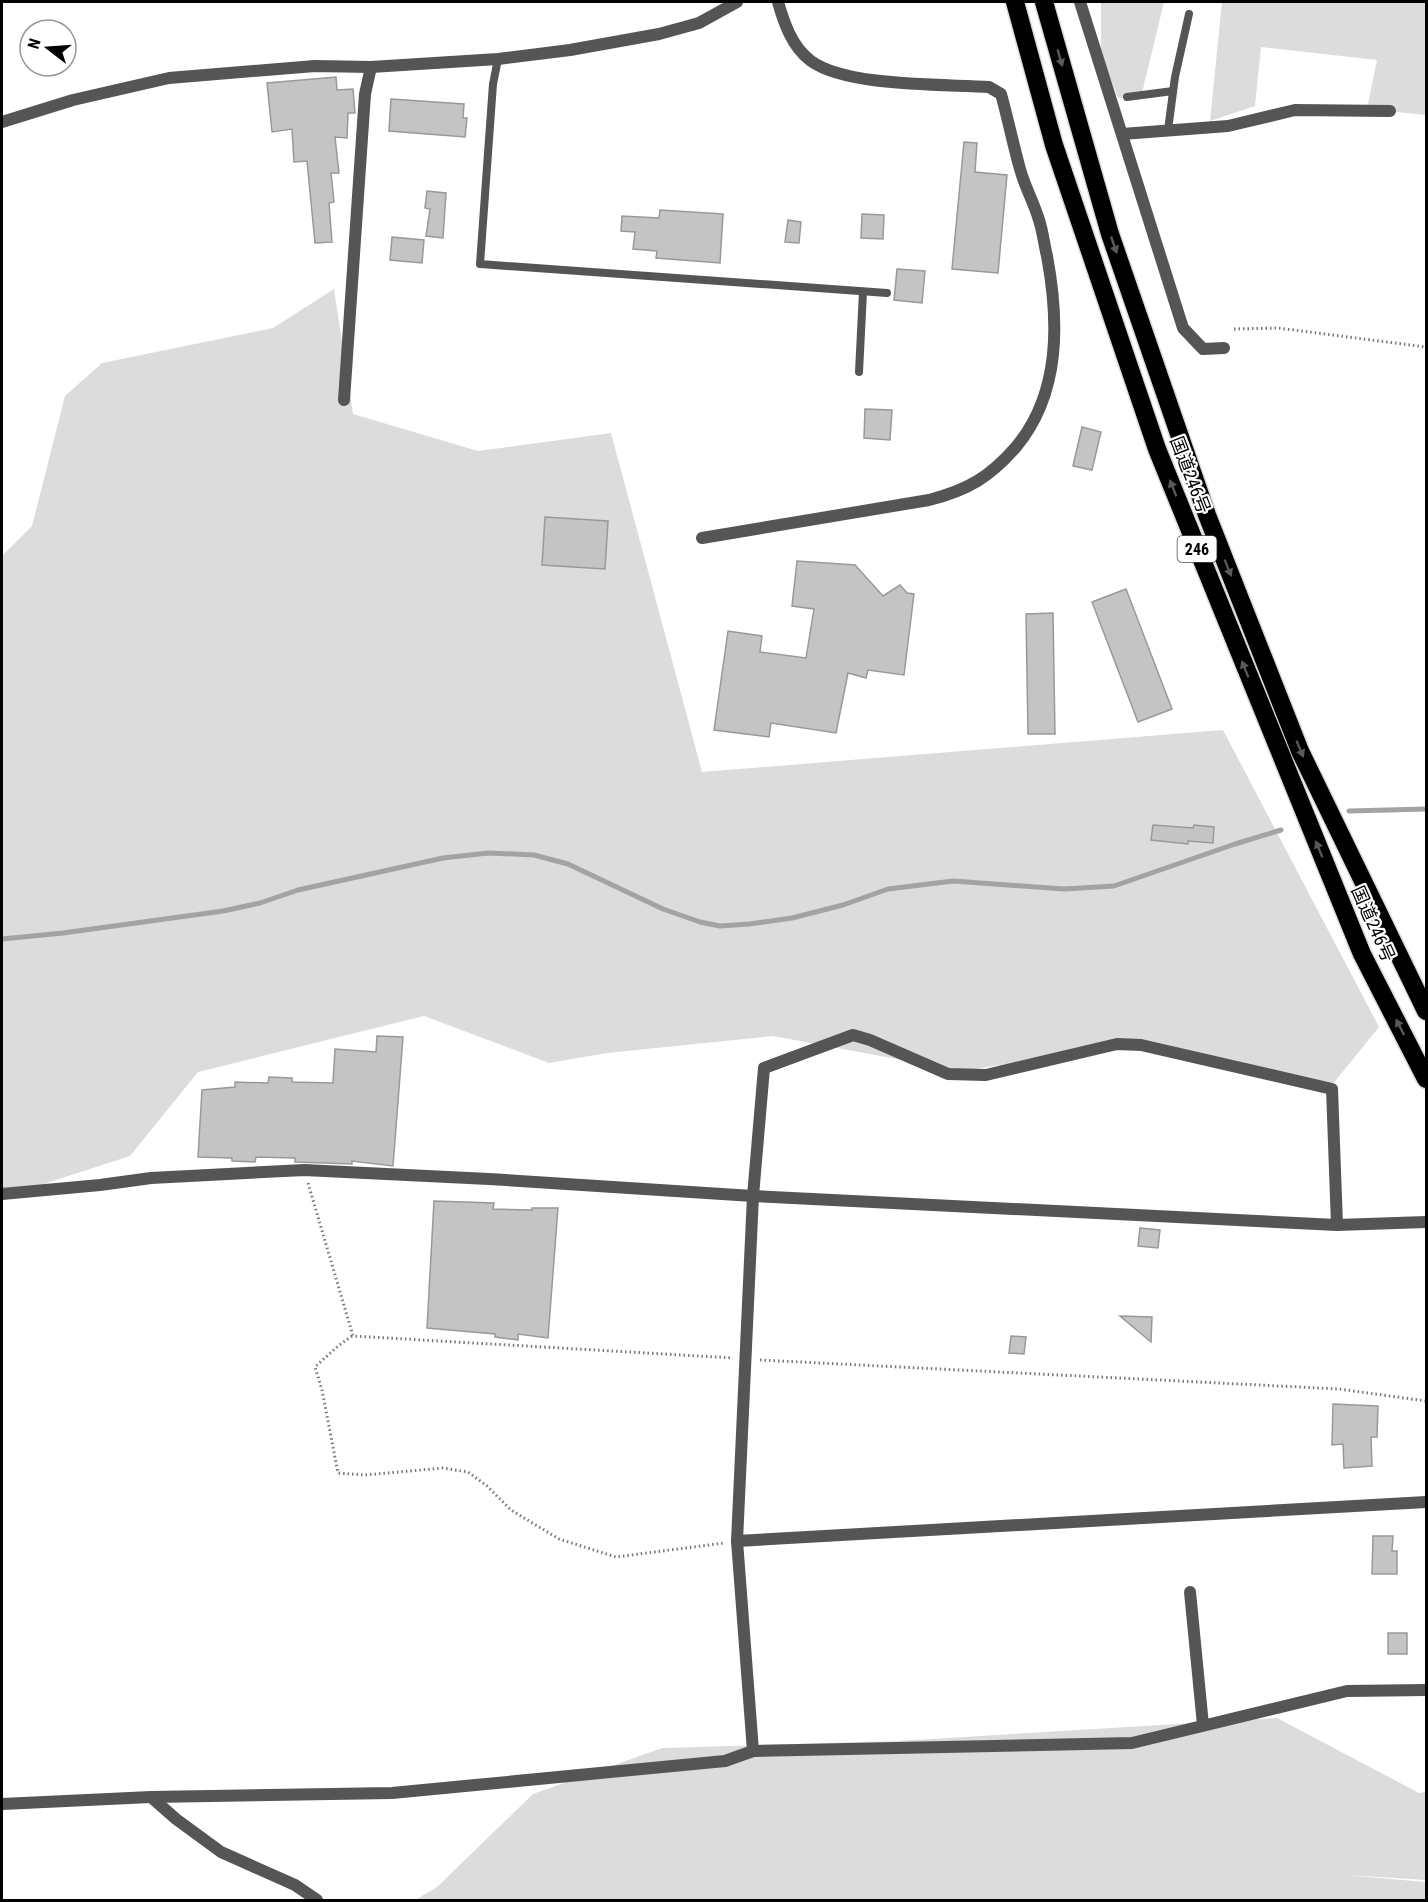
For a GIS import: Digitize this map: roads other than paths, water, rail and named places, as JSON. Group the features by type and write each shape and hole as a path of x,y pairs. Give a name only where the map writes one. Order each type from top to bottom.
{"highway":[{"name":"国道246号","path":"1016,2 1054,145 1157,449 1362,954 1426,1079"},
{"name":"国道246号","path":"1044,2 1110,234 1207,515 1300,751 1426,1011"}],"street":[{"path":"2,122 73,100 169,78 315,66 371,67 498,59 570,50 659,34 699,23 737,2"},
{"path":"702,538 955,494 984,478 1026,435 1038,411 1053,364 1055,322 1051,277 1040,222 1021,171 1001,94 988,87 868,80 822,67 810,60 787,30 778,2"},
{"path":"1080,2 1183,328 1203,349 1224,348"},
{"path":"344,400 365,94 371,67"},
{"path":"1122,134 1228,126 1295,110 1390,111"},
{"path":"753,1751 737,1541 753,1196 764,1068 853,1035 870,1040 948,1074 986,1075 1117,1044 1141,1045 1332,1089 1337,1225"},
{"path":"2,1194 151,1178 304,1170 753,1196 1337,1225 1426,1222"},
{"path":"737,1541 1426,1502"},
{"path":"1190,1592 1203,1725"},
{"path":"2,1803 151,1797 392,1793 725,1761 753,1751 1132,1743 1347,1691 1426,1690"},
{"path":"151,1797 176,1819 221,1852 295,1885 317,1900"}],"lane":[{"path":"1168,130 1173,91 1189,14"},
{"path":"498,59 493,84 480,264 887,294"},
{"path":"1127,98 1173,91"},
{"path":"859,372 863,292"}],"waterway":[{"path":"1349,811 1426,809"},
{"path":"2,939 223,911 260,903 298,890 443,858 488,853 534,855 568,864 663,909 700,922 720,926 749,924 792,918 843,905 888,889 953,881 1064,889 1114,886 1281,830"}]}
